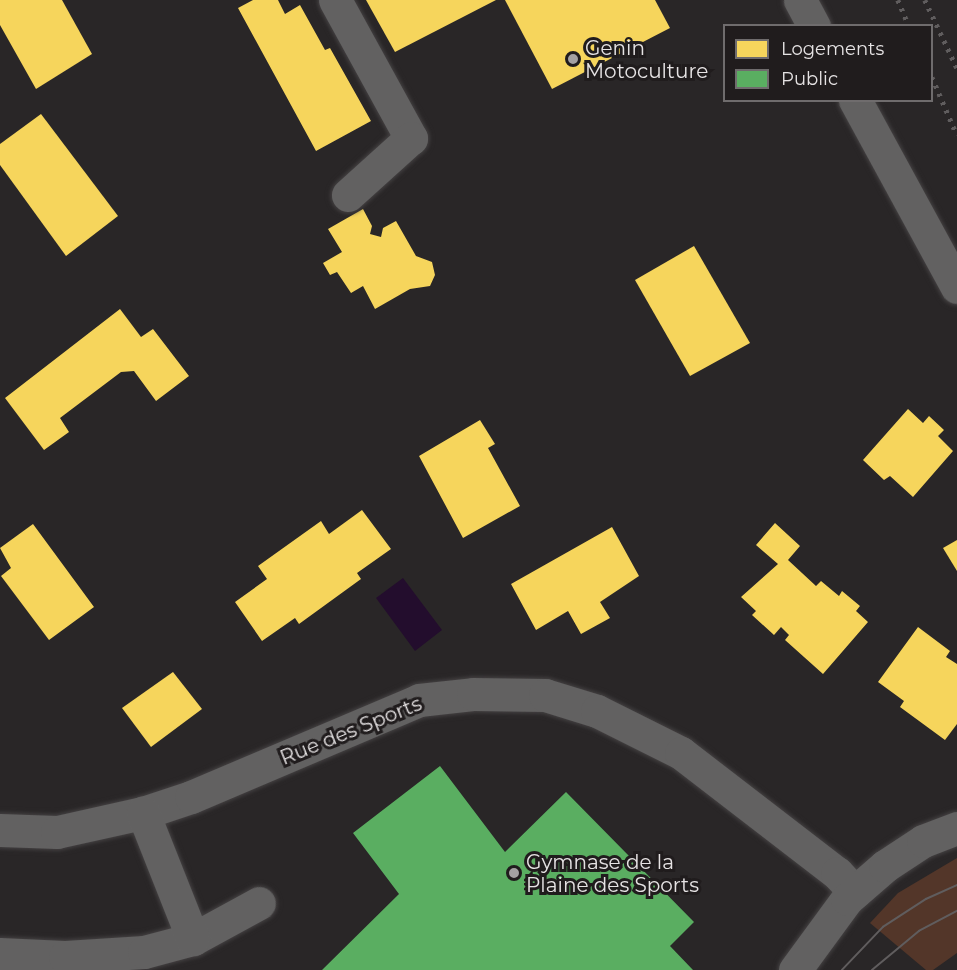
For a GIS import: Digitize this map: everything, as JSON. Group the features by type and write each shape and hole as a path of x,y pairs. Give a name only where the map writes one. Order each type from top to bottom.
{"street":[{"path":"335,0 411,138 348,195"},
{"path":"800,0 813,24"},
{"path":"856,102 957,287"},
{"name":"Rue des Sports","path":"0,830 57,832 142,813 191,797 419,700 473,694 545,695 597,711 681,753 837,873 855,892"},
{"path":"142,813 193,939"},
{"path":"795,970 855,892 885,866 923,841 957,828"},
{"path":"0,954 65,957 144,952 193,939 259,903"}],"shaded area":[{"path":"403,578 442,630 415,651 376,598"},
{"path":"957,858 957,953 933,970 926,970 870,923 898,893"}],"building: Logements":[{"path":"0,0 62,0 92,54 36,89 0,25"},
{"path":"253,0 278,0 285,14 300,5 325,50 330,48 371,121 316,151 238,8"},
{"path":"366,0 496,0 395,52"},
{"name":"Genin Motoculture","path":"505,0 655,0 670,28 552,89"},
{"path":"41,114 118,216 66,256 0,165 0,144"},
{"path":"363,209 372,226 370,234 381,237 383,228 396,221 416,256 432,262 435,275 430,286 410,289 375,309 363,286 351,293 337,272 330,275 323,263 342,252 328,229"},
{"path":"694,246 750,343 690,376 635,280"},
{"path":"120,309 141,337 153,329 189,376 156,401 134,371 121,372 60,418 69,432 44,450 5,398"},
{"path":"908,409 923,423 929,416 944,430 938,436 953,451 913,497 890,476 884,480 863,460"},
{"path":"480,420 495,444 488,448 520,506 463,538 419,456"},
{"path":"362,510 391,549 357,573 361,579 299,624 295,618 262,641 235,602 267,579 258,566 321,521 329,534"},
{"path":"775,523 800,546 788,560 816,586 821,581 839,596 842,591 860,606 856,611 868,622 823,674 785,640 789,635 781,627 774,635 752,615 756,611 741,597 778,564 756,545"},
{"path":"33,524 94,607 49,640 1,576 11,568 0,548"},
{"path":"612,527 639,576 600,602 610,618 581,634 568,611 536,630 511,584"},
{"path":"957,540 957,571 943,548"},
{"path":"918,627 950,651 946,657 957,664 957,724 945,740 900,707 904,701 878,682"},
{"path":"173,672 202,709 151,747 122,708"}],"building: Public":[{"name":"Gymnase de la Plaine des Sports","path":"440,766 505,852 566,792 694,922 670,946 693,970 322,970 399,894 353,833"}],"tram line":[{"path":"842,970 883,927 926,899 957,885"},
{"path":"872,970 919,931 957,911"}],"railway":[{"path":"898,0 908,24"},
{"path":"925,0 957,68"},
{"path":"933,79 957,135"}],"place":[{"name":"Genin Motoculture","path":"573,59"},
{"name":"Gymnase de la Plaine des Sports","path":"514,873"}]}
